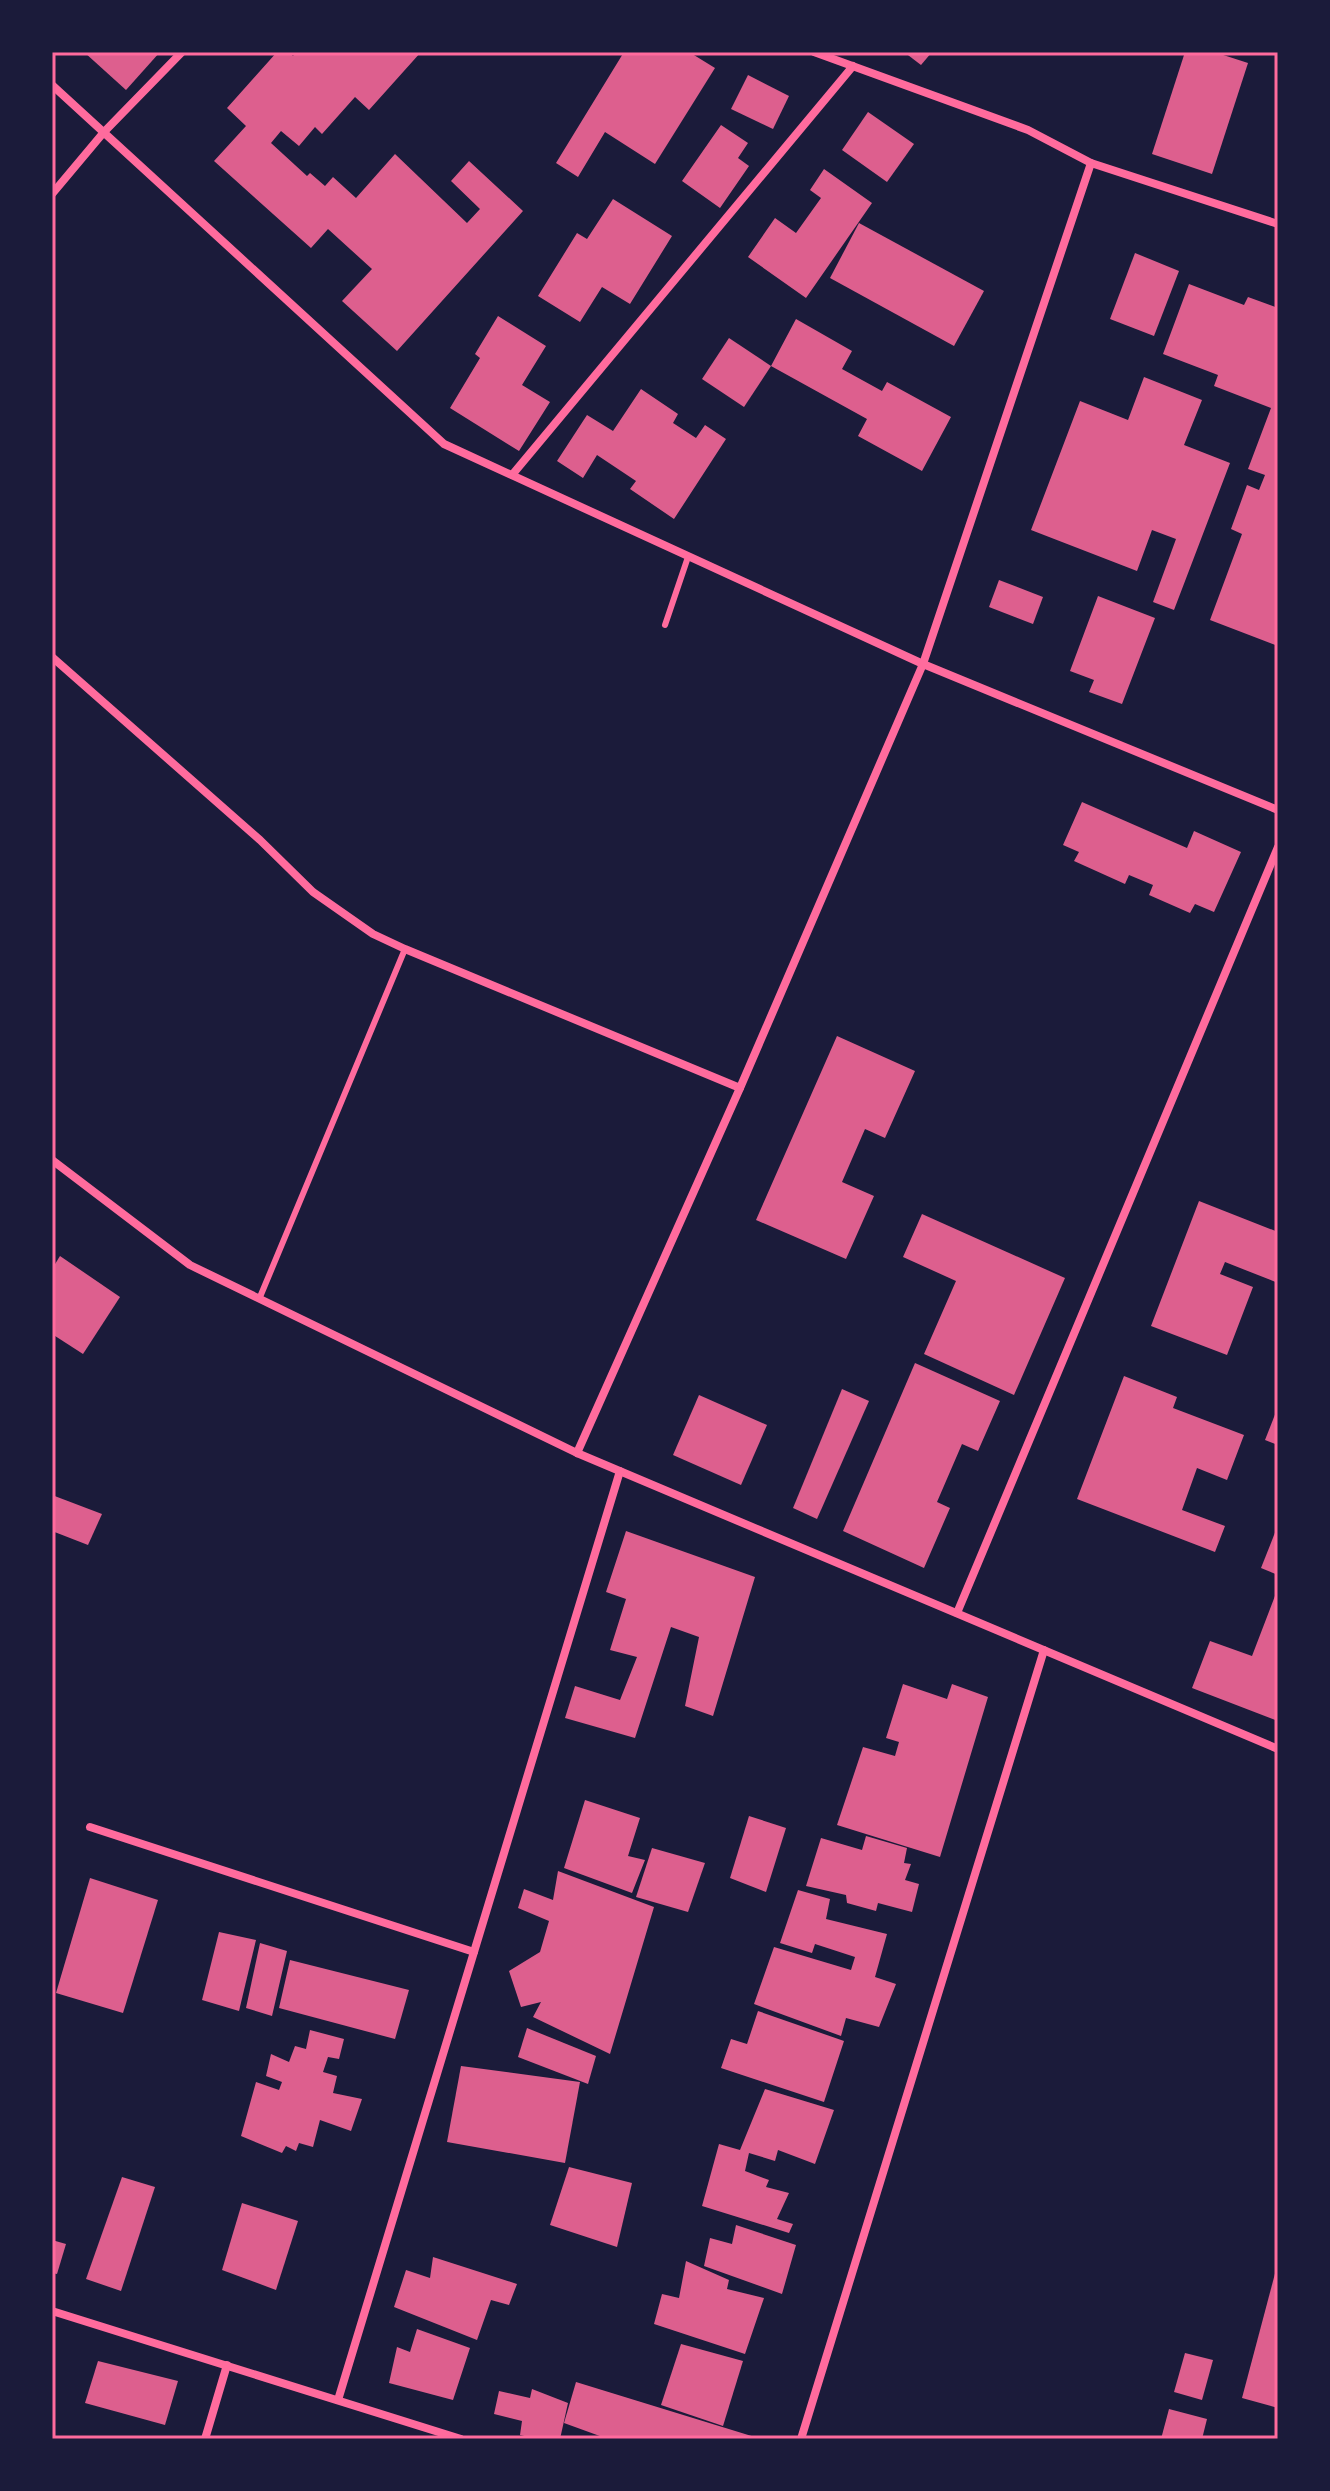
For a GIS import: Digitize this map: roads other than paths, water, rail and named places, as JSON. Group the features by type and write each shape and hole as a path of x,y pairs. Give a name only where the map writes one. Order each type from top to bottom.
{"street":[{"path":"52,194 104,132 182,52"},
{"path":"814,52 1028,130 1091,163 1278,224"},
{"path":"512,475 853,66"},
{"path":"52,85 444,444 923,664 1278,810"},
{"path":"577,1453 740,1088 923,664 1091,163"},
{"path":"52,657 260,840 313,892 373,934 740,1088"},
{"path":"957,1613 1278,847"},
{"path":"52,1160 190,1265 577,1453 1278,1749"},
{"path":"338,2400 620,1471"},
{"path":"801,2439 1044,1650"},
{"path":"90,1827 474,1952"},
{"path":"52,2311 461,2439"},
{"path":"205,2439 227,2365"}],"lane":[{"path":"665,625 688,557"},
{"path":"260,1297 405,949"}]}
